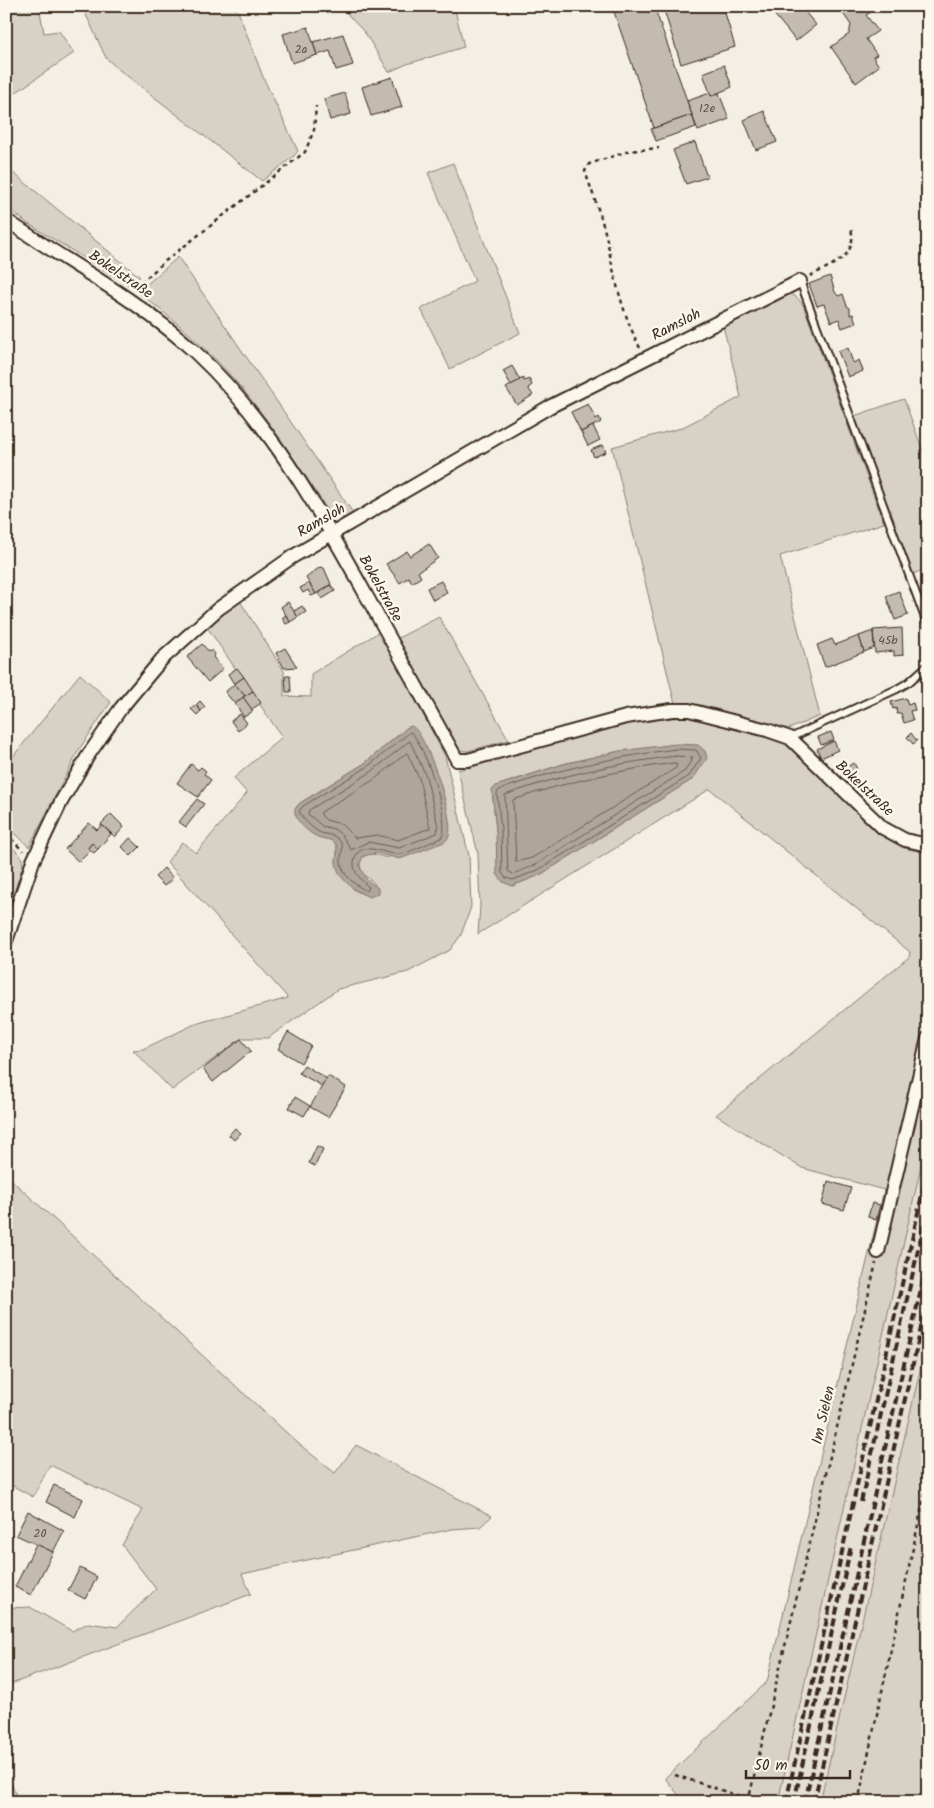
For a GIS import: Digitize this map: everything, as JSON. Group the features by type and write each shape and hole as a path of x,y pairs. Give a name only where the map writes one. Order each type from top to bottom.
{"street":[{"name":"Bokelstraße","path":"6,220 128,297 185,342 230,388 271,440 331,533 457,760 468,760 626,717 672,710 689,710 790,738 883,828 905,840 928,845"},
{"name":"Ramsloh","path":"6,941 33,861 61,802 89,754 120,708 162,659 218,609 292,557 331,533 557,403 800,281"},
{"path":"878,1252 928,1038"}],"lane":[{"path":"800,281 928,626"},
{"path":"790,738 897,689 914,678 928,665"}],"path":[{"path":"128,297 164,262 305,152 314,130 316,106"},
{"path":"645,358 625,314 610,262 608,244 585,171 589,164 629,151 659,148"},
{"path":"800,281 850,252 852,244 851,228"},
{"path":"6,833 33,861"},
{"name":"Im Sielen","path":"749,1801 878,1252"},
{"path":"858,1802 928,1479"},
{"path":"676,1776 757,1802"}],"shaded area":[{"path":"6,6 39,6 44,33 59,31 74,53 6,99"},
{"path":"82,6 236,6 263,77 298,151 262,181 106,58"},
{"path":"340,6 454,6 464,47 407,64 389,72 365,33"},
{"path":"453,163 520,333 450,369 421,309 475,281 428,173"},
{"path":"6,167 140,277 130,286 27,223 6,207"},
{"path":"178,257 353,513 345,518 330,514 257,407 223,367 197,341 138,292"},
{"path":"786,294 797,297 804,307 884,523 780,556 820,716 789,729 700,705 675,704 612,447 681,428 741,397 723,326"},
{"path":"904,399 928,465 928,568 913,574 854,416"},
{"path":"240,601 284,671 284,696 311,697 311,674 379,632 445,756 469,856 471,907 461,935 450,950 408,972 338,989 268,1038 242,1038 172,1090 133,1050 143,1049 195,1024 288,998 167,862 182,842 196,853 247,793 234,778 282,737 207,627","holes":["408,727 388,858 369,853 359,860 362,873 375,884 370,897 354,890 337,855 336,844 295,809 300,803 365,763"]},
{"path":"439,617 509,740 468,751 460,750 398,638"},
{"path":"80,674 111,702 80,748 29,847 6,824 6,765"},
{"path":"689,717 786,743 870,826 904,848 928,853 928,1135 778,1802 684,1802 665,1778 767,1682 884,1190 802,1168 716,1115 909,957 910,952 710,789 478,934 480,906 478,854 458,770 572,737 659,719","holes":["620,751 693,779 540,875 512,886 496,830 492,790 496,786 563,764"]},
{"path":"6,841 21,856 23,864 6,919"},
{"path":"928,1135 928,1336 820,1802 778,1802"},
{"path":"6,1175 300,1445 335,1473 356,1445 492,1516 480,1527 452,1529 242,1574 251,1594 6,1686 6,1608 30,1607 72,1631 88,1623 117,1627 156,1589 122,1545 143,1510 50,1465 33,1497 6,1482"},
{"path":"928,1336 928,1802 820,1802"},
{"path":"6,1770 19,1802 6,1802"}],"water":[{"path":"412,726 418,733 432,760 448,813 449,836 444,842 400,859 376,853 363,856 359,866 367,880 378,888 378,893 370,897 353,888 340,874 337,868 338,848 336,844 314,835 306,829 296,817 295,809 300,803 365,763 408,727"},
{"path":"676,744 698,745 705,751 707,758 693,779 540,875 512,886 503,882 497,874 496,830 492,790 496,786 563,764 620,751"}],"building":[{"path":"612,6 654,6 692,115 654,128"},
{"path":"654,6 723,6 735,47 681,64 663,7 655,9"},
{"path":"781,6 800,6 816,25 796,41 773,13"},
{"path":"838,6 867,6 871,12 866,15 878,31 866,39 877,55 873,57 879,66 856,83 831,47 849,34 851,25"},
{"path":"308,27 317,55 292,63 283,34"},
{"path":"343,34 353,65 336,70 330,51 317,55 313,42"},
{"path":"724,65 732,87 711,96 703,73"},
{"path":"392,77 402,107 371,116 362,87"},
{"path":"345,93 351,114 330,120 324,99"},
{"path":"710,93 711,96 719,93 729,119 698,131 687,101"},
{"path":"764,111 777,142 756,150 744,120"},
{"path":"692,115 696,127 656,141 651,129"},
{"path":"695,142 707,177 686,184 673,150"},
{"path":"830,276 835,292 838,296 843,294 847,306 850,308 850,315 853,314 856,323 842,328 839,319 831,322 824,304 817,306 809,284"},
{"path":"848,348 853,363 859,360 863,371 848,377 838,351"},
{"path":"512,366 520,380 511,385 503,371"},
{"path":"523,378 524,381 529,379 532,385 528,388 533,395 517,405 506,388"},
{"path":"588,404 596,419 599,417 601,422 581,432 571,412"},
{"path":"593,426 600,440 588,446 581,432"},
{"path":"603,445 606,452 594,457 591,450"},
{"path":"429,544 438,558 418,572 421,577 412,583 409,577 400,583 386,564 407,551 410,556"},
{"path":"320,567 324,568 331,584 316,594 306,578"},
{"path":"441,581 447,592 433,600 427,588"},
{"path":"309,583 316,594 311,596 308,590 303,593 300,588"},
{"path":"331,585 335,591 322,599 318,593"},
{"path":"899,591 908,615 895,620 886,596"},
{"path":"288,602 298,617 290,622 281,607"},
{"path":"302,606 306,612 298,617 294,611"},
{"path":"286,615 290,622 286,624 282,618"},
{"path":"902,628 903,655 894,656 894,651 875,653 873,630"},
{"path":"873,631 874,648 864,652 859,636"},
{"path":"859,636 864,652 825,667 817,645 832,639 835,645"},
{"path":"202,644 209,652 212,650 215,654 213,657 223,669 208,682 187,657"},
{"path":"285,648 297,667 284,668 276,653"},
{"path":"237,668 244,677 234,684 228,674"},
{"path":"285,676 290,676 291,692 286,692"},
{"path":"244,677 253,691 245,696 234,684"},
{"path":"235,684 245,696 235,704 225,692"},
{"path":"253,691 261,703 251,710 243,697"},
{"path":"243,697 253,711 244,717 235,704"},
{"path":"906,698 908,705 913,703 915,710 910,711 913,720 904,723 901,713 897,714 896,708 893,709 891,702"},
{"path":"200,701 205,707 201,711 196,705"},
{"path":"196,705 201,711 197,715 191,709"},
{"path":"240,714 247,723 238,731 231,721"},
{"path":"831,732 834,740 821,745 818,737"},
{"path":"911,733 917,741 913,744 907,737"},
{"path":"834,741 838,750 821,758 817,749"},
{"path":"854,763 857,769 849,773 846,767"},
{"path":"191,764 198,770 201,767 206,771 204,774 211,780 198,797 177,783"},
{"path":"197,799 204,804 186,827 179,822"},
{"path":"111,814 124,827 115,837 101,824"},
{"path":"89,823 97,830 102,825 111,834 98,849 92,843 88,848 91,850 79,862 65,849"},
{"path":"130,838 140,847 131,856 122,847"},
{"path":"92,843 98,849 94,853 88,848"},
{"path":"164,868 173,878 164,886 155,877"},
{"path":"288,1032 311,1046 301,1063 278,1049"},
{"path":"241,1039 251,1051 213,1082 203,1069"},
{"path":"304,1065 327,1079 322,1086 299,1073"},
{"path":"328,1076 346,1087 328,1117 310,1107"},
{"path":"295,1097 310,1106 304,1116 289,1108"},
{"path":"235,1128 241,1133 234,1140 229,1135"},
{"path":"317,1146 323,1149 315,1166 309,1163"},
{"path":"828,1181 851,1188 844,1210 822,1204"},
{"path":"872,1203 880,1205 876,1220 868,1217"},
{"path":"54,1485 83,1499 75,1517 46,1502"},
{"path":"28,1511 64,1531 53,1552 16,1535"},
{"path":"36,1544 53,1552 31,1595 15,1587"},
{"path":"80,1568 97,1577 85,1599 68,1590"}],"railway":[{"path":"786,1802 928,1168"},
{"path":"861,1502 928,1206"},
{"path":"805,1802 928,1258"},
{"path":"814,1802 928,1297"},
{"path":"794,1802 851,1546"}]}
